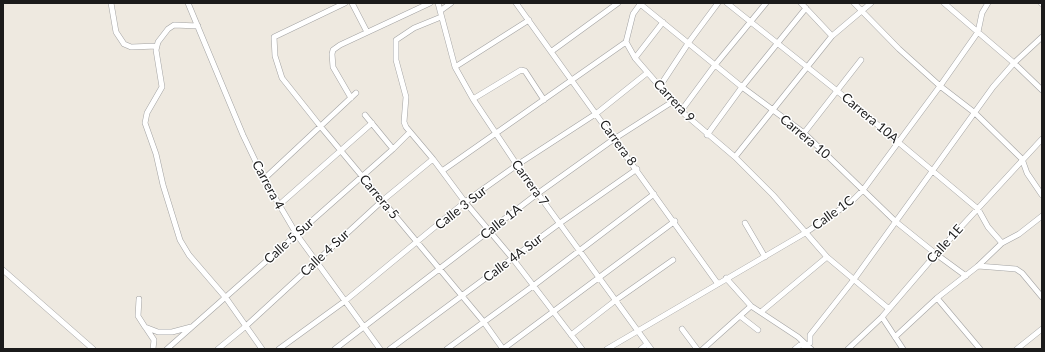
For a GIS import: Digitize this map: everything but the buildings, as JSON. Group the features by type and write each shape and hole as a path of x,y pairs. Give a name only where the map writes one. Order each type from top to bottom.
{"street":[{"path":"111,3 116,32 124,44 131,47 157,46"},
{"name":"Carrera 4","path":"188,3 264,179 297,235 363,328 380,349"},
{"name":"Carrera 5","path":"345,3 274,37 275,56 282,78 320,127 483,321 503,349"},
{"path":"352,3 367,32"},
{"path":"351,98 333,67 333,50 340,45 430,3"},
{"name":"Carrera 7","path":"438,3 455,67 473,99 495,134 537,194 580,250 651,349"},
{"path":"440,11 451,3"},
{"name":"Carrera 8","path":"516,3 675,221 718,284"},
{"path":"552,51 618,3"},
{"path":"442,171 626,42 631,18 640,3"},
{"name":"Carrera 10","path":"640,3 742,87 804,133 895,221 966,276"},
{"path":"660,86 689,42 718,3"},
{"name":"Carrera 10A","path":"727,3 934,170 978,209 988,228 1002,243"},
{"path":"680,111 715,65 766,3"},
{"path":"801,3 832,36"},
{"path":"854,3 940,86 975,113 1022,159 1026,173 1042,195"},
{"path":"734,157 832,36 871,3"},
{"path":"944,3 1014,63 1042,90"},
{"name":"Calle 1C","path":"606,349 676,310 726,278 805,233 839,211 863,190 978,32 982,13 988,3"},
{"path":"707,135 777,42 806,8"},
{"path":"441,17 399,37 395,44 396,60 406,97 405,124 465,202 513,259 582,349"},
{"path":"455,67 529,20"},
{"path":"635,58 663,22"},
{"path":"198,26 178,24 171,26 160,39 157,46 162,87 147,113 145,123 156,154 163,185 180,240 193,260 226,298 262,349"},
{"path":"808,346 810,343 810,335 855,278 993,87 1014,63 1042,37"},
{"name":"Carrera 9","path":"626,42 635,58 680,111 734,157 773,195 805,233 827,256 855,278 889,309"},
{"path":"804,133 836,90 861,60"},
{"path":"473,99 521,70 525,71 544,100"},
{"name":"Calle 3 Sur","path":"279,349 345,301 418,243 465,202 517,165 597,114 647,73"},
{"path":"264,179 356,93"},
{"name":"Calle 1A","path":"335,349 537,194 614,139 672,102"},
{"path":"365,115 393,149"},
{"path":"279,206 372,123"},
{"name":"Calle 5 Sur","path":"167,349 297,235 410,132"},
{"name":"Calle 1E","path":"848,349 882,317 936,254 1042,139"},
{"name":"Calle 4 Sur","path":"218,349 246,326 382,201 433,159"},
{"name":"Calle 4A Sur","path":"390,349 560,223 637,169"},
{"path":"447,349 654,194"},
{"path":"895,336 937,298 978,266 1002,243 1019,234 1042,216"},
{"path":"503,349 552,311 675,221"},
{"path":"745,223 764,257"},
{"path":"761,312 827,256"},
{"path":"571,335 616,300 673,260"},
{"path":"978,266 1016,269 1022,273 1042,297"},
{"path":"3,270 92,349"},
{"path":"726,278 751,306 798,337 808,346"},
{"path":"937,298 980,349"},
{"path":"139,299 138,316 154,340 153,349"},
{"path":"703,349 751,306"},
{"path":"740,316 758,330"},
{"path":"882,317 903,349"},
{"path":"145,328 158,332 172,332 194,326"},
{"path":"1017,349 1042,328"},
{"path":"682,329 697,349"},
{"path":"641,349 647,344"},
{"path":"795,349 800,345 808,346"}]}
